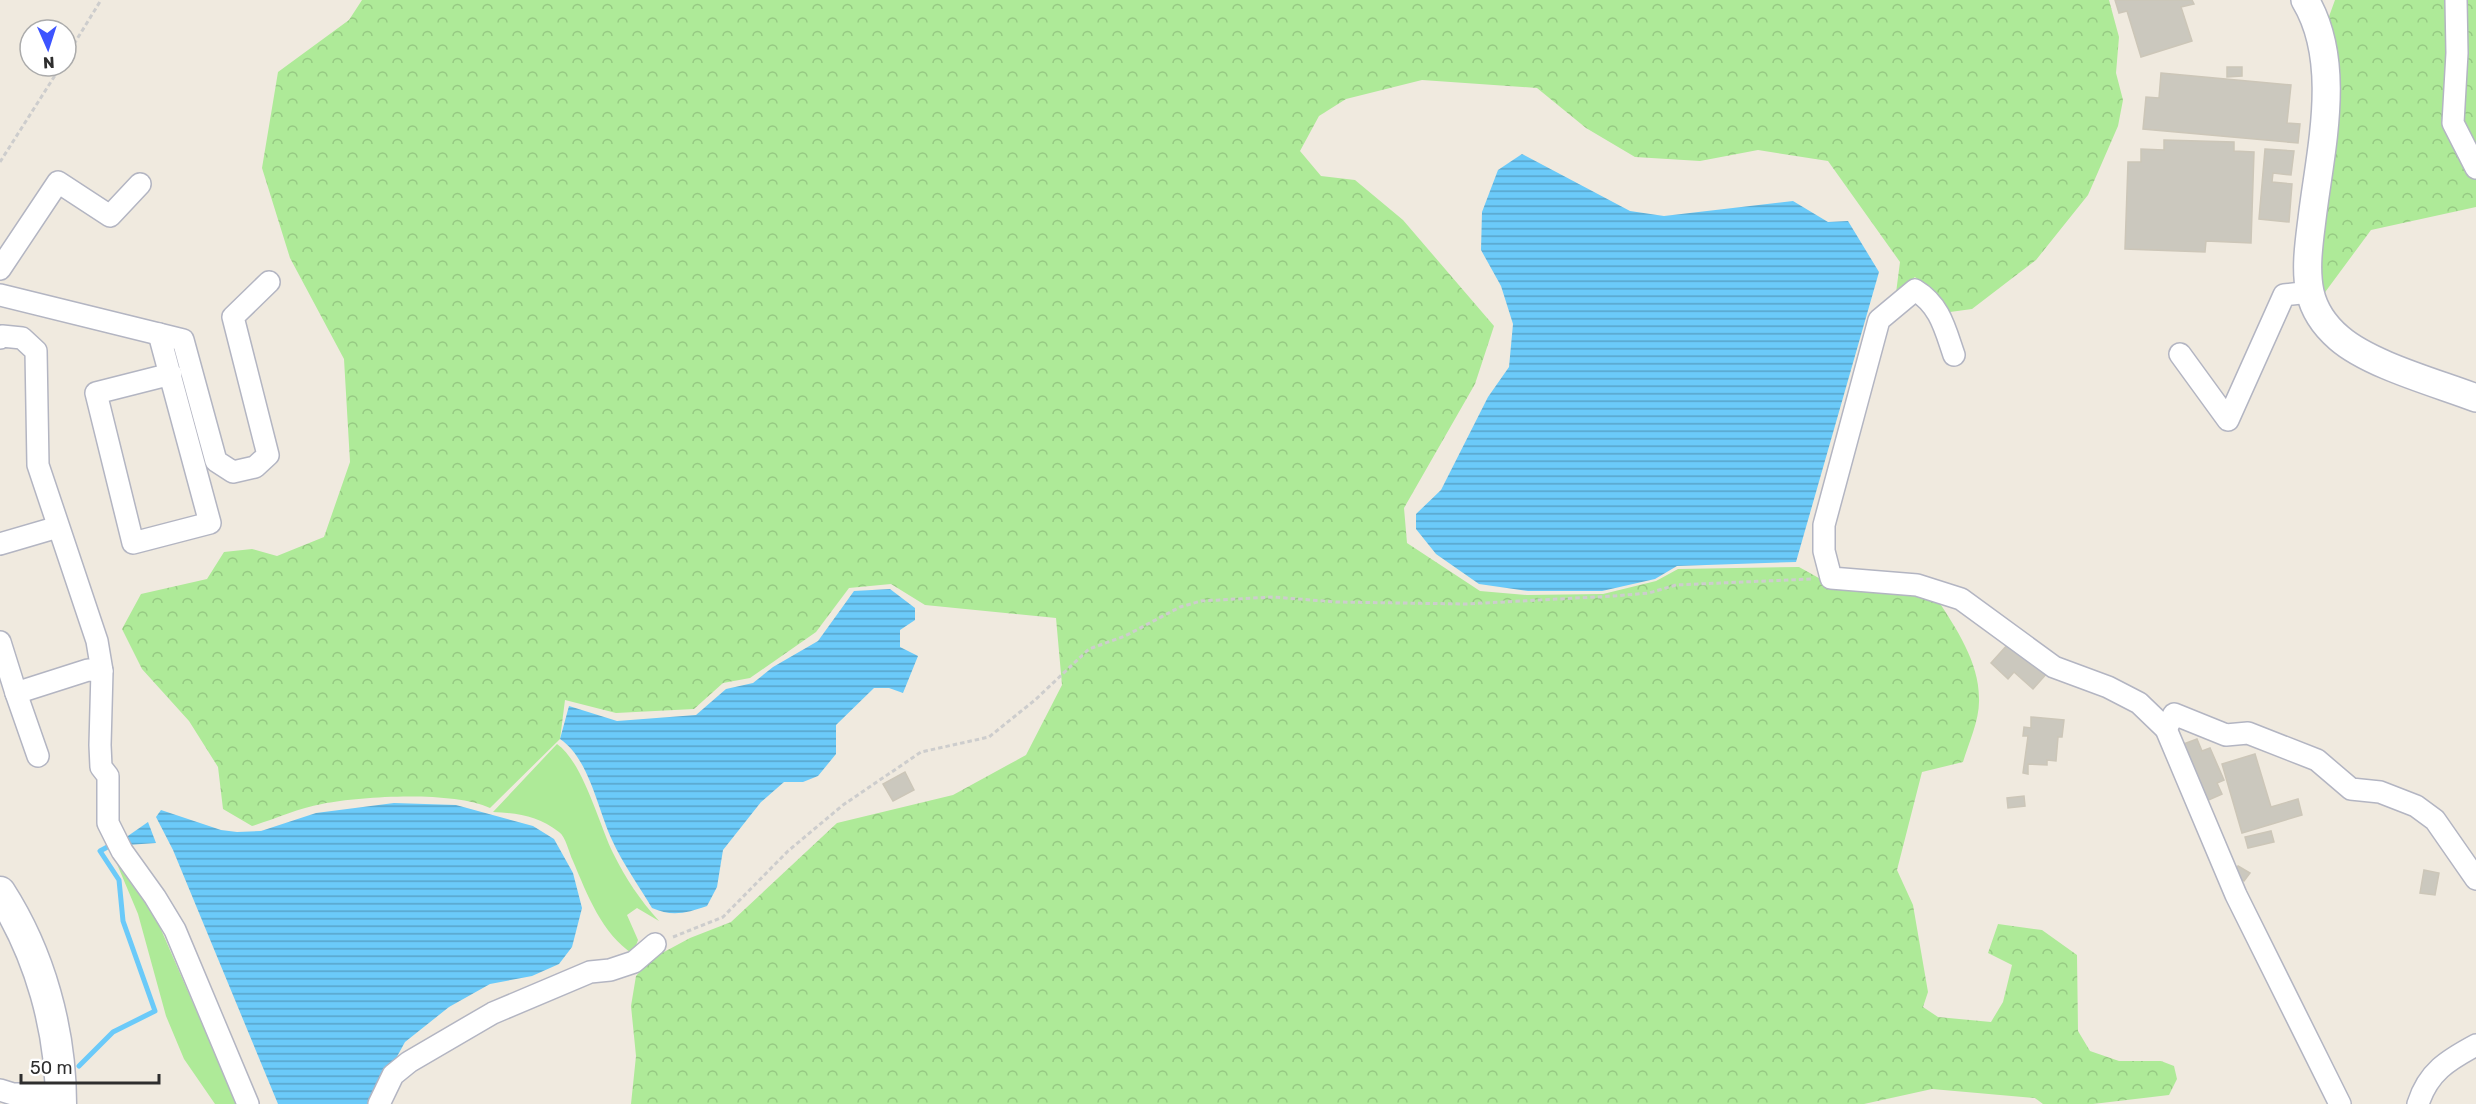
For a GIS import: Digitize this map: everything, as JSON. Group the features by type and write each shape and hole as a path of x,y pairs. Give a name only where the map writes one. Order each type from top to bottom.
{"main road":[{"path":"0,892 15,914 38,970 59,1053 61,1099"}],"street":[{"path":"2305,0 2313,13 2321,43 2325,77 2324,110 2308,254 2310,292 2320,318 2339,338 2367,356 2476,398"},
{"path":"2456,0 2457,53 2453,123 2476,168"},
{"path":"0,269 58,182 110,216 140,184"},
{"path":"0,295 183,340 216,461 233,472 255,467 268,455 234,317 269,282"},
{"path":"1954,356 1940,315 1930,299 1915,290 1879,320 1824,525 1824,551 1831,578 1917,585 1961,599 2054,667 2108,687 2139,704 2166,729 2236,895 2340,1104"},
{"path":"2180,354 2228,420 2284,295 2310,292"},
{"path":"159,334 171,374 210,523 133,543 96,393 171,374"},
{"path":"1,336 22,338 36,351 38,465 97,641 102,671 101,767 108,776 108,823 117,843 175,930 248,1104"},
{"path":"0,544 58,527"},
{"path":"0,642 38,756"},
{"path":"16,693 88,670 102,671"},
{"path":"2166,729 2174,714 2226,735 2248,733 2317,760 2351,789 2380,792 2416,806 2435,820 2476,879"},
{"path":"379,1104 393,1075 401,1068 494,1013 590,972 610,970 634,962 655,944"},
{"path":"2418,1104 2422,1091 2444,1061 2476,1045"},
{"path":"0,1090 13,1094 61,1099"}],"path":[{"path":"78,37 101,0"},
{"path":"0,162 53,78"},
{"path":"655,944 723,917 788,851 843,805 921,752 989,737 1035,700 1089,649 1125,636 1180,607 1201,601 1273,597 1336,602 1466,604 1649,593 1676,585 1831,578"}],"green space":[{"path":"362,0 2109,0 2119,37 2116,73 2123,100 2118,126 2088,195 2036,260 1972,309 1950,312 1915,277 1896,293 1900,262 1828,161 1758,150 1700,161 1635,157 1586,128 1537,88 1422,80 1346,99 1319,116 1300,151 1321,176 1355,180 1403,220 1494,326 1475,384 1404,508 1407,543 1480,591 1527,595 1603,594 1656,581 1678,569 1799,567 1835,587 1896,591 1937,599 1959,634 1971,659 1978,685 1979,706 1963,762 1922,772 1897,870 1913,905 1928,992 1923,1007 1938,1017 1991,1022 2003,1002 2012,965 1988,953 1998,924 2042,930 2077,955 2078,1031 2090,1051 2119,1061 2161,1061 2174,1066 2177,1079 2169,1095 2093,1104 2043,1104 2035,1098 1932,1089 1864,1104 631,1104 636,1056 631,1006 636,976 651,959 690,938 731,922 837,823 953,795 1026,755 1062,685 1056,618 925,605 891,584 849,588 816,632 750,678 723,683 694,709 616,713 565,700 560,739 490,808 454,799 384,797 313,806 252,826 223,809 218,767 189,721 142,669 122,629 141,594 207,579 224,552 252,549 277,556 324,537 350,462 344,359 290,258 262,168 278,72 349,20"},
{"path":"2335,0 2476,0 2476,207 2371,230 2323,295 2317,255 2327,22"},
{"path":"557,744 575,765 623,872 659,921 637,908 627,915 638,940 633,954 622,946 604,924 584,887 561,834 536,819 493,812"},
{"path":"117,864 156,918 237,1104 215,1104 184,1059 166,1016 138,914"}],"water":[{"path":"1522,154 1630,211 1664,216 1793,201 1828,222 1848,221 1879,272 1796,562 1677,566 1655,579 1602,591 1528,591 1479,584 1436,554 1416,529 1416,514 1441,490 1488,397 1509,367 1513,324 1501,286 1481,250 1482,212 1498,170"},
{"path":"890,589 915,608 915,620 900,630 900,647 918,656 903,693 889,688 874,688 836,725 836,754 818,776 803,782 784,782 761,802 723,850 717,887 707,906 679,913 652,908 612,840 586,771 570,748 560,739 569,706 617,721 696,715 726,689 753,683 773,667 818,641 854,591"},
{"path":"394,803 456,805 533,826 554,839 573,873 582,908 572,947 559,964 532,976 490,984 449,1007 405,1042 371,1104 278,1104 173,850 156,817 161,810 221,830 261,831 316,813"},
{"path":"148,822 156,843 127,845 125,838"}],"building":[{"path":"2115,0 2192,0 2194,4 2181,7 2192,41 2141,57 2127,11 2119,13"},
{"path":"2227,67 2242,67 2242,76 2227,77"},
{"path":"2161,73 2291,85 2287,123 2300,124 2298,143 2143,129 2146,97 2159,98"},
{"path":"2164,140 2234,142 2234,151 2254,152 2251,243 2206,241 2205,252 2125,249 2128,162 2141,162 2141,149 2164,150"},
{"path":"2265,149 2294,151 2291,175 2273,173 2272,182 2292,184 2289,222 2259,219"},
{"path":"2009,643 2048,672 2033,689 2014,672 2008,679 1991,663"},
{"path":"2031,717 2064,720 2062,737 2058,737 2056,761 2047,760 2047,765 2028,764 2028,774 2023,773 2028,736 2023,736 2024,727 2031,728"},
{"path":"2197,739 2202,751 2210,748 2224,780 2217,783 2222,794 2204,802 2181,745"},
{"path":"2255,754 2271,807 2298,799 2302,815 2242,833 2222,764"},
{"path":"905,772 914,790 893,801 883,784"},
{"path":"2024,796 2025,806 2008,808 2007,798"},
{"path":"2271,831 2274,842 2248,848 2245,837"},
{"path":"2238,866 2250,873 2244,881 2233,874"},
{"path":"2424,870 2439,873 2435,895 2420,893"}],"waterway":[{"path":"79,1066 113,1032 155,1011 123,921 119,880 100,851 113,844"}]}
